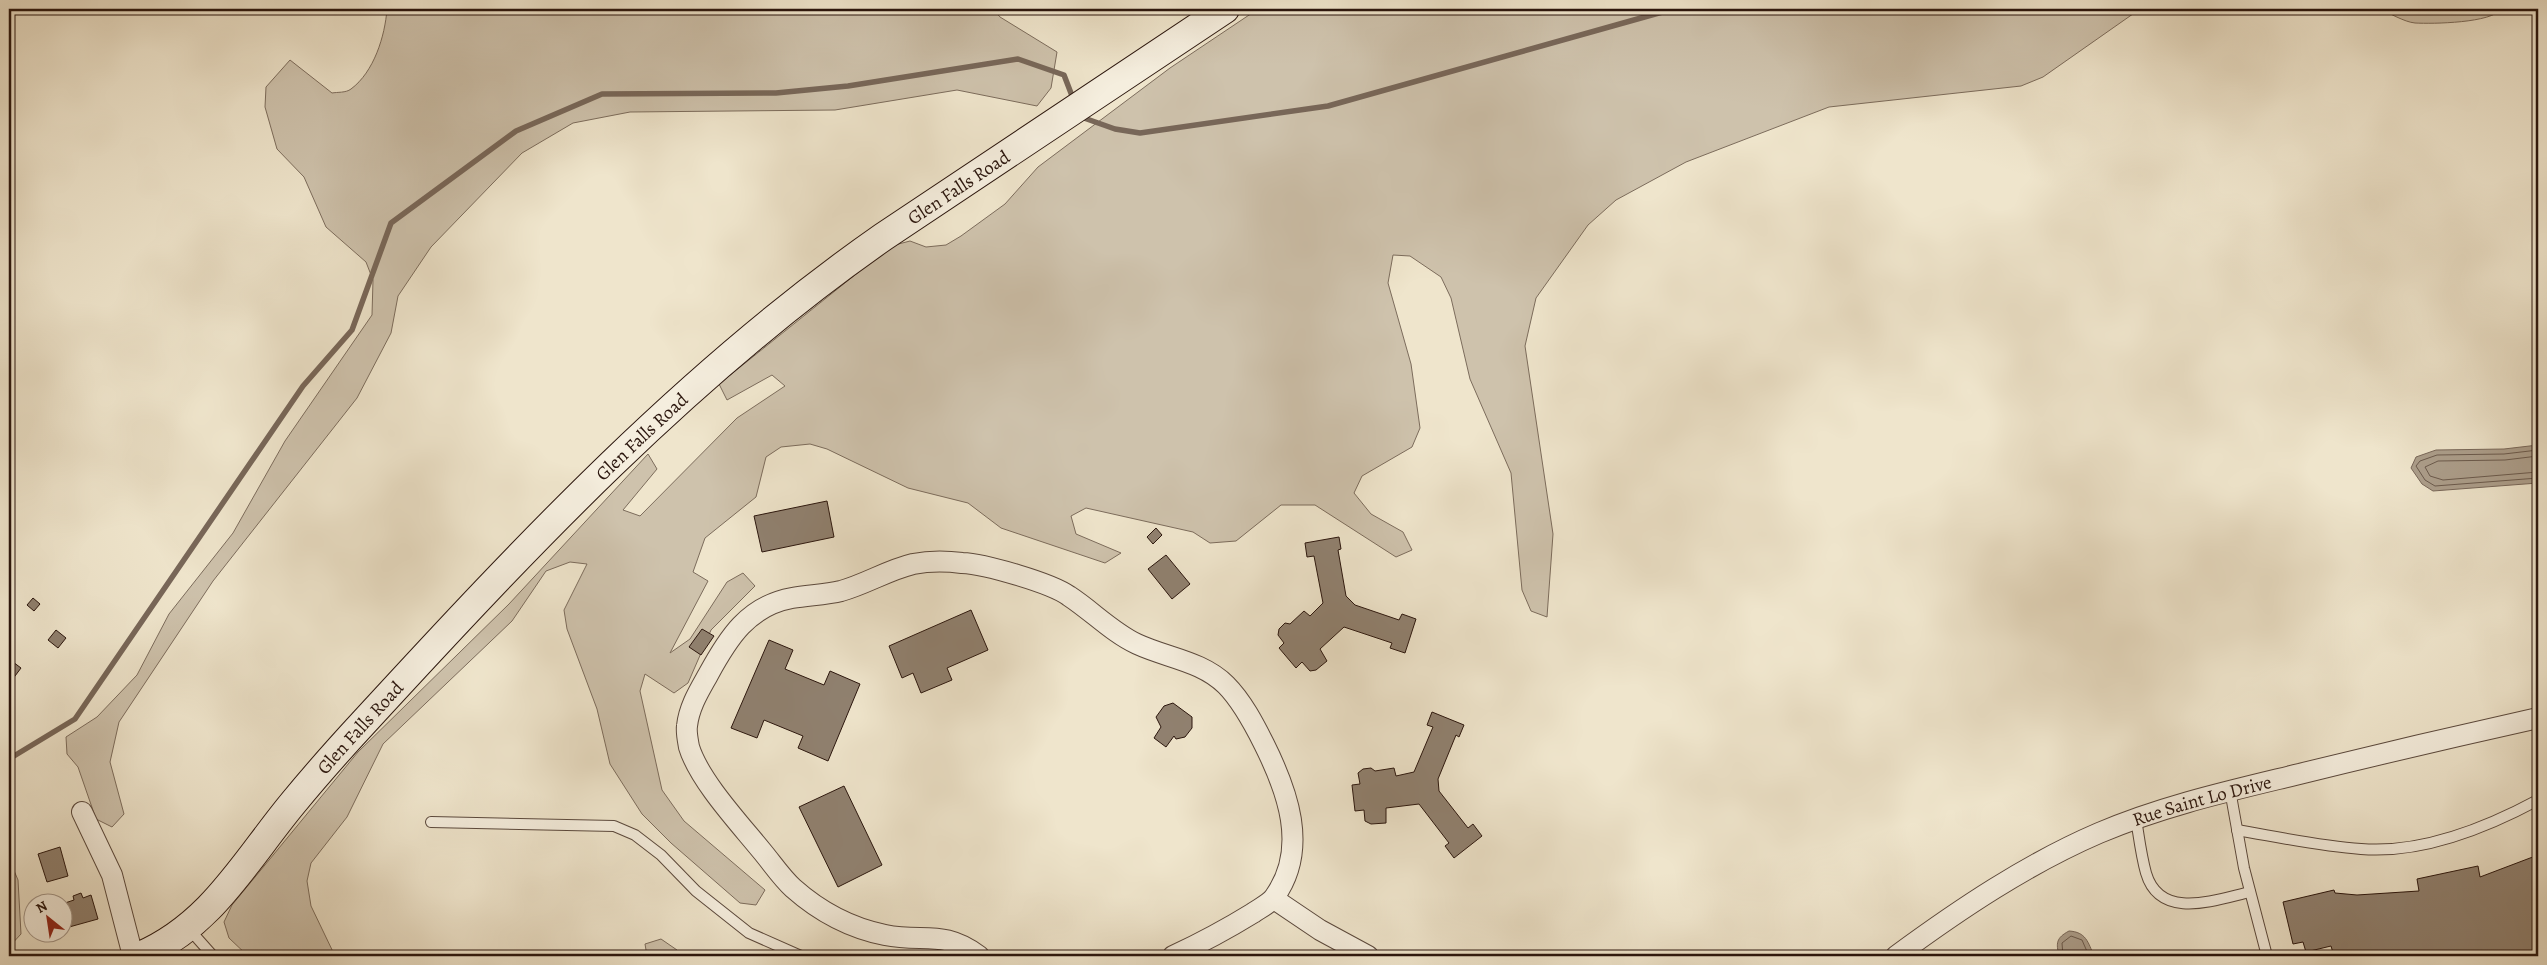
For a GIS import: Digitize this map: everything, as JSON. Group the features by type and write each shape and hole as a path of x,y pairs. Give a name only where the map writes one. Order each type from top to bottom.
{"street":[{"name":"Glen Falls Road","path":"140,956 161,947 188,929 214,903 299,796 473,605 611,465 683,396 773,318 832,272 1066,113 1225,9"},
{"path":"979,956 964,946 943,938 887,936 842,922 816,907 790,885 728,809 700,768 689,747 686,728 692,703 727,640 739,625 754,613 773,602 826,594 860,586 913,564 966,563 1038,582 1064,592 1132,642 1158,654 1187,662 1209,671 1227,685 1254,724 1288,796 1293,824 1292,850 1288,871 1274,898 1227,930 1173,956"},
{"name":"Rue Saint Lo Drive","path":"1896,956 2000,885 2054,854 2136,819 2230,790 2538,718"},
{"path":"82,812 112,875 133,956"},
{"path":"1274,898 1320,930 1368,956"}],"lane":[{"path":"2230,790 2250,892 2268,956"},
{"path":"2237,830 2362,850 2409,846 2456,835 2496,821 2538,800"},
{"path":"2136,819 2147,874 2158,894 2172,903 2196,904 2250,892"},
{"path":"431,822 588,825 621,829 635,835 662,855 696,891 749,933 801,956"},
{"path":"188,929 213,956"}],"shaded area":[{"path":"387,9 993,9 1000,17 1057,52 1051,88 1037,106 957,90 835,110 630,112 573,123 522,153 431,247 398,296 391,333 357,398 213,581 119,722 110,762 124,814 112,827 96,819 78,767 67,754 66,737 97,717 137,675 169,614 233,533 285,441 372,315 373,280 366,262 326,227 304,177 277,149 265,107 266,87 290,60 332,93 351,89 366,73 377,53 384,31"},
{"path":"1258,9 2140,9 2043,77 2021,86 1829,107 1686,162 1616,200 1588,225 1536,298 1525,346 1553,534 1547,617 1531,611 1522,590 1511,473 1470,379 1451,298 1441,277 1410,256 1393,255 1388,283 1411,364 1420,428 1412,447 1362,476 1354,493 1371,514 1403,532 1412,550 1396,557 1315,505 1281,505 1236,541 1210,543 1193,532 1086,508 1071,516 1076,534 1121,553 1105,563 1001,528 968,503 908,488 827,449 810,444 781,447 766,457 756,497 705,538 693,572 708,581 670,653 690,639 727,582 743,573 755,586 711,630 688,683 674,693 645,674 640,691 662,790 684,821 765,890 756,905 740,903 671,843 642,814 610,764 597,709 567,629 564,610 587,564 570,562 546,571 512,621 383,744 347,817 311,863 307,881 311,906 335,956 248,956 229,938 224,922 232,905 358,752 509,604 648,454 657,469 623,510 640,516 737,418 785,386 772,375 727,400 719,384 891,246 910,241 926,247 946,245 961,236 1005,204 1038,167 1170,68"},
{"path":"2379,9 2501,9 2495,14 2475,20 2448,23 2415,23"},
{"path":"9,859 18,880 21,934 9,947"},
{"path":"661,939 683,956 647,956 645,944"}],"water":[{"path":"2538,445 2538,483 2433,491 2422,484 2411,468 2416,457 2436,450 2504,449"},
{"path":"2069,931 2079,933 2086,939 2094,956 2059,956 2058,941"}],"building":[{"path":"827,501 834,537 762,552 754,516"},
{"path":"1156,528 1162,535 1153,544 1147,537"},
{"path":"1339,537 1341,549 1338,550 1346,596 1355,605 1399,620 1402,614 1416,619 1405,653 1390,648 1392,643 1344,627 1320,649 1327,661 1316,670 1310,671 1302,662 1296,668 1279,648 1284,643 1278,635 1279,629 1285,623 1290,624 1304,611 1310,616 1323,603 1314,556 1307,557 1305,543"},
{"path":"1166,555 1190,584 1172,599 1148,569"},
{"path":"33,598 40,604 34,611 27,605"},
{"path":"971,610 988,650 947,668 952,680 921,693 913,673 902,678 889,646"},
{"path":"702,629 714,636 701,655 689,647"},
{"path":"56,630 66,638 58,648 48,640"},
{"path":"769,640 793,650 785,669 824,685 830,671 860,684 828,761 798,748 803,736 764,720 757,738 731,728"},
{"path":"9,659 21,668 9,684"},
{"path":"1173,703 1192,717 1192,728 1185,737 1176,739 1174,736 1166,747 1154,738 1161,727 1156,717 1164,706"},
{"path":"1432,712 1464,725 1459,737 1456,735 1438,779 1439,791 1468,828 1473,824 1482,836 1454,858 1445,846 1449,843 1419,804 1386,808 1386,823 1371,824 1365,821 1364,810 1355,811 1352,785 1360,784 1358,773 1363,769 1371,768 1375,771 1394,768 1396,776 1414,772 1433,727 1427,725"},
{"path":"844,786 882,865 838,887 799,807"},
{"path":"60,847 68,876 47,882 38,854"},
{"path":"2538,855 2538,956 2334,956 2331,946 2306,952 2303,942 2293,944 2283,902 2334,890 2335,893 2357,895 2419,891 2417,879 2478,866 2480,877"},
{"path":"81,893 83,898 91,895 98,919 72,926 73,896"}],"waterway":[{"path":"1081,113 1084,118 1115,129 1140,133 1328,106 1673,9"},
{"path":"9,759 75,719 303,386 352,330 391,223 516,131 602,94 776,93 848,86 1018,59 1064,75 1074,101"}]}
